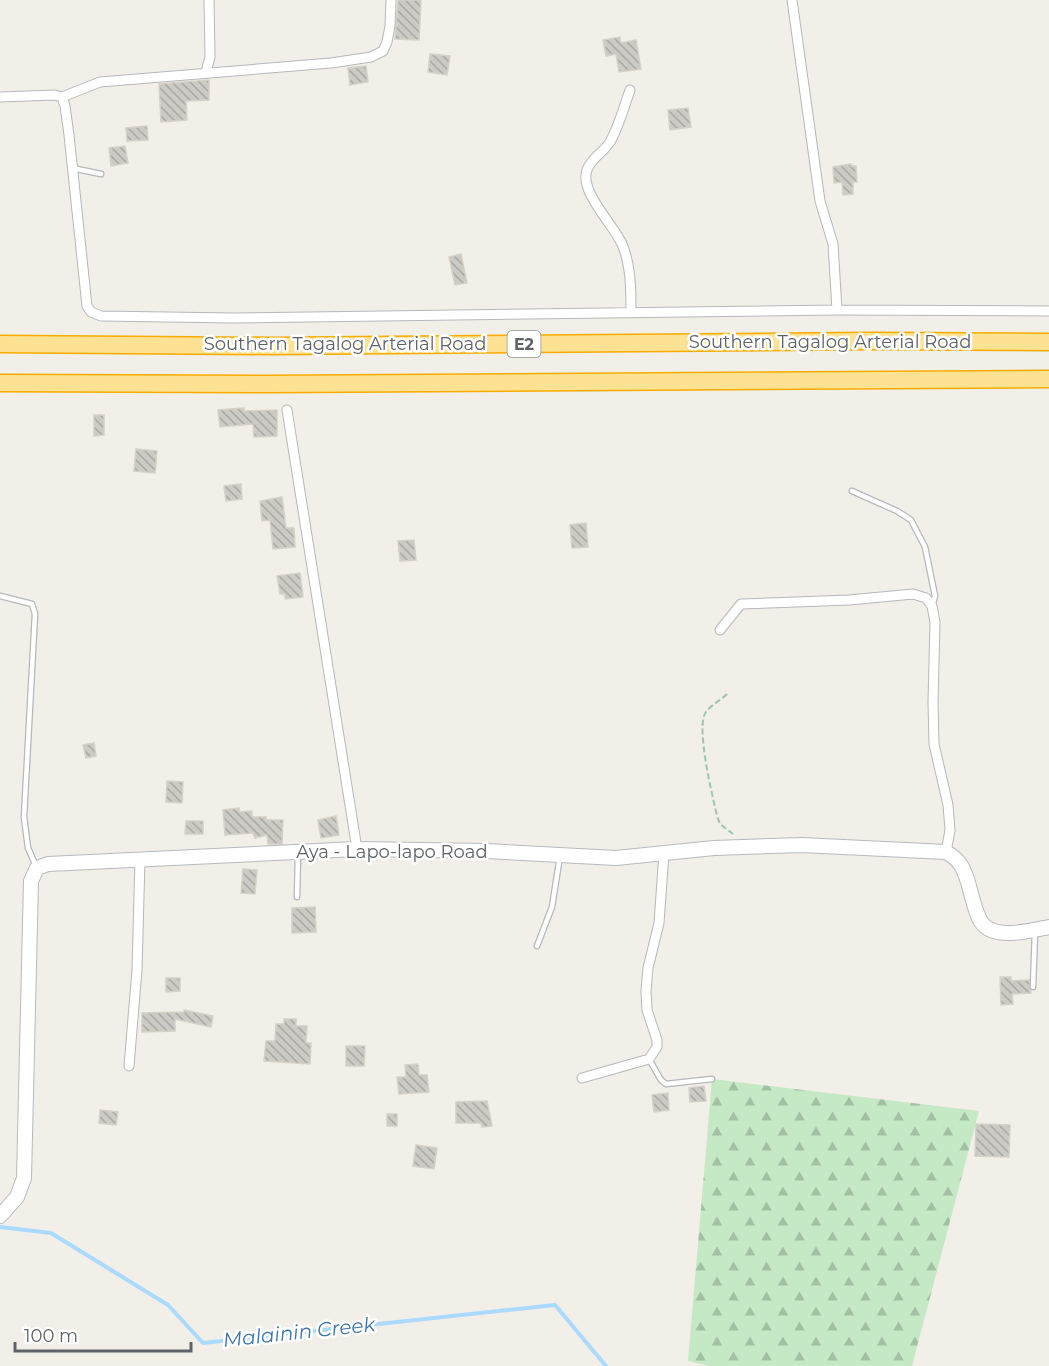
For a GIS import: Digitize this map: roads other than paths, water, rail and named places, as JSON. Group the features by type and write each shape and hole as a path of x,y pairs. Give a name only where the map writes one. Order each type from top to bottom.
{"highway":[{"name":"Southern Tagalog Arterial Road","path":"0,344 272,346 870,341 1049,342"},
{"name":"Southern Tagalog Arterial Road","path":"0,383 270,384 1049,379"}],"street":[{"path":"206,72 210,57 209,0"},
{"path":"0,98 55,95 62,97 100,82 331,63 371,57 383,51 387,42 391,0"},
{"path":"792,0 820,201 832,243 837,310"},
{"path":"630,90 616,130 608,145 596,156 586,172 588,188 622,244 631,282 631,312"},
{"path":"62,97 65,106 87,306 91,312 101,316 234,318 837,310 1049,311"},
{"path":"286,410 357,849"},
{"path":"720,630 741,604 849,600 913,594 926,598 932,606 935,622 934,744 948,805 950,830 946,852 957,858 963,867 980,921 988,928 1000,933 1042,928"},
{"name":"Aya - Lapo-lapo Road","path":"37,868 48,864 357,849 487,851 616,858 714,848 802,845 946,852"},
{"path":"582,1078 649,1059 657,1047 657,1040 647,1010 646,992 648,968 659,923 664,853"},
{"path":"129,1066 137,970 140,860"},
{"path":"2,1214 17,1197 24,1178 31,881 37,868"}],"lane":[{"path":"72,168 101,174"},
{"path":"852,491 897,511 911,520 925,547 936,596 932,606"},
{"path":"0,596 32,604 35,615 24,817 28,848 37,868"},
{"path":"297,897 298,852"},
{"path":"537,946 552,907 560,855"},
{"path":"1033,987 1042,928"},
{"path":"649,1059 661,1080 666,1084 712,1079"}],"waterway":[{"name":"Malainin Creek","path":"0,1227 51,1233 168,1305 203,1343 555,1305 606,1366"}]}
